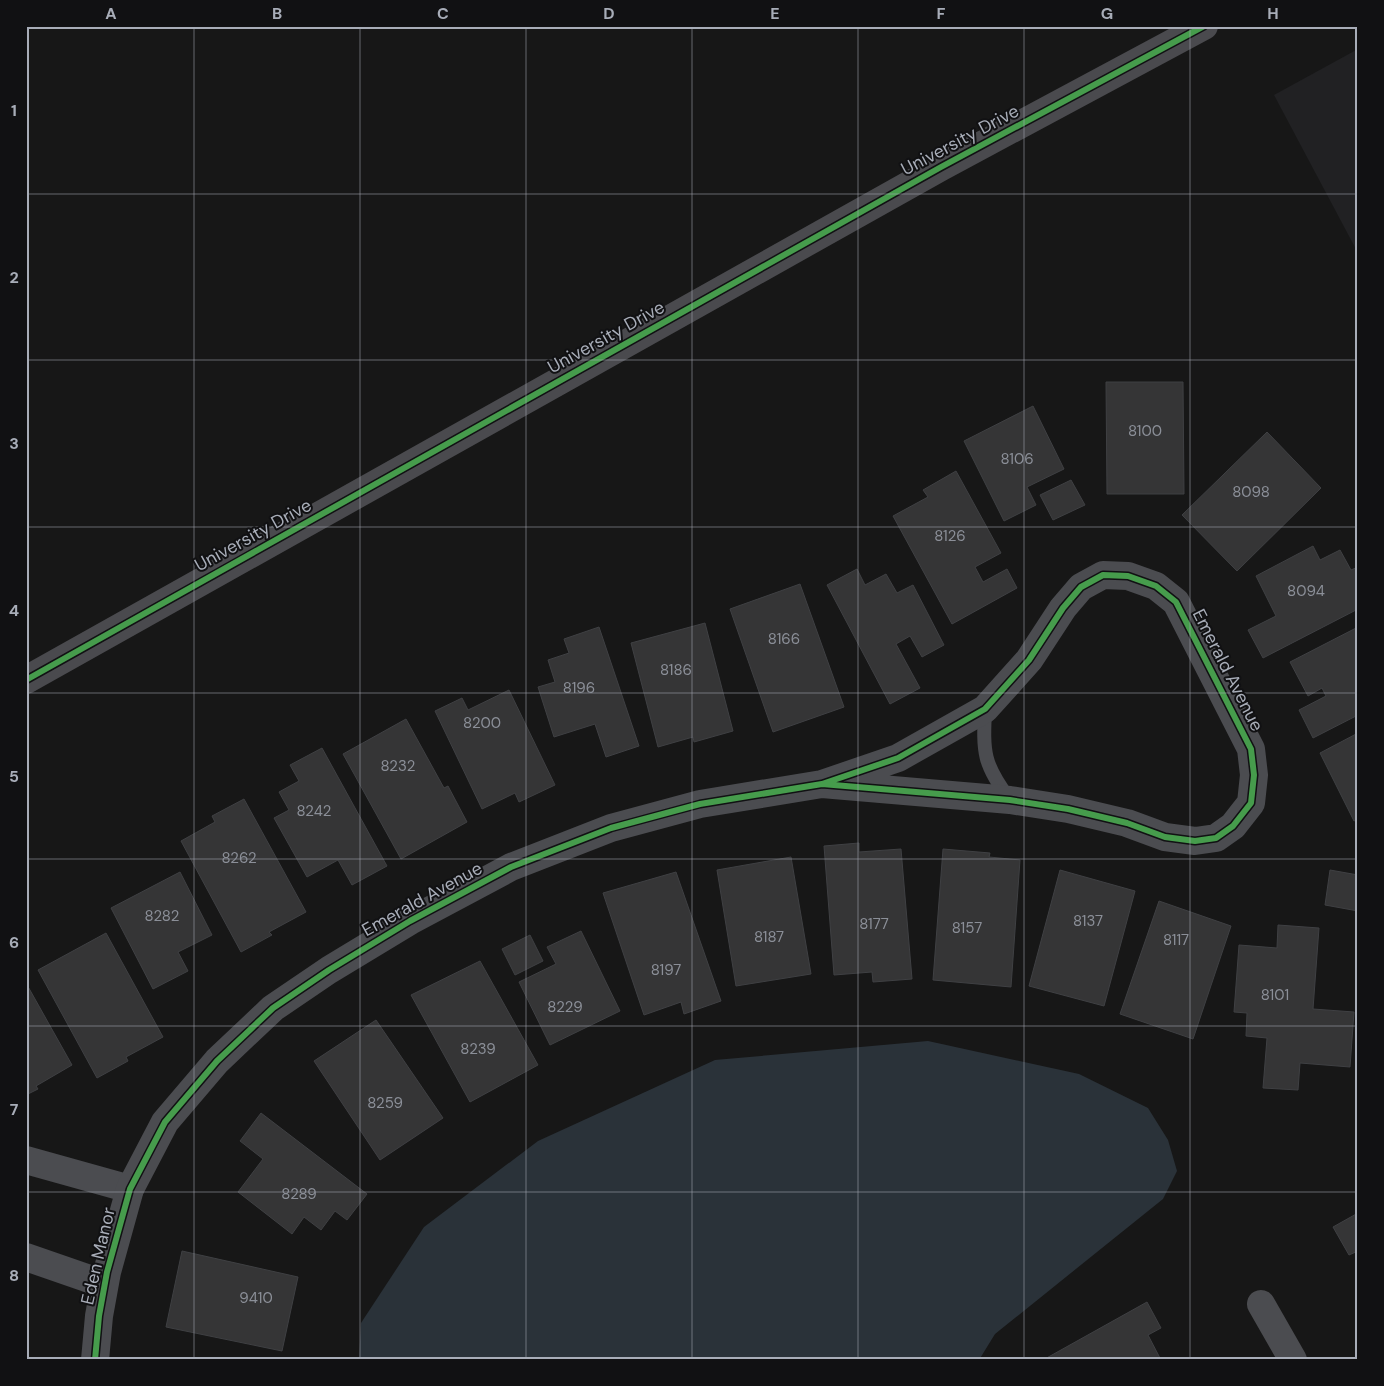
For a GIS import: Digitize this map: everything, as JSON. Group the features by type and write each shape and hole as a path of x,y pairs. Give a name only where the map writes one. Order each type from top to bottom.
{"main road":[{"name":"University Drive","path":"26,680 941,167 1204,26"}],"street":[{"name":"Emerald Avenue","path":"130,1189 165,1122 217,1061 273,1008 329,970 410,921 511,867 611,828 700,804 822,784 898,758 985,709 1029,660 1064,608 1081,587 1102,576 1128,576 1156,586 1176,602 1251,749 1254,775 1251,803 1233,826 1216,838 1196,841 1165,837 1127,823 1068,809 1010,800 822,784"},
{"path":"26,1160 130,1189"},
{"name":"Eden Manor","path":"95,1360 104,1284 130,1189"},
{"path":"26,1258 104,1284"},
{"path":"1261,1304 1293,1360"}],"lane":[{"path":"985,709 983,749 994,778 1010,800"}],"shaded area":[{"path":"1358,49 1358,253 1274,95"},
{"path":"928,1041 1079,1074 1148,1108 1168,1140 1177,1171 1163,1199 995,1334 979,1360 359,1360 361,1323 424,1227 538,1141 715,1060"}],"building":[{"path":"1106,382 1183,382 1184,494 1107,494"},
{"path":"1033,406 1064,469 1027,487 1036,505 1004,521 964,441"},
{"path":"1267,432 1321,488 1237,571 1182,515"},
{"path":"956,471 1001,553 975,567 983,582 1007,569 1017,588 952,624 893,516 928,497 923,490"},
{"path":"1071,480 1085,505 1053,520 1040,495"},
{"path":"1313,546 1320,560 1340,550 1351,570 1358,567 1358,609 1263,658 1248,630 1276,616 1256,576"},
{"path":"857,569 865,585 886,574 897,593 913,585 944,645 922,657 910,636 896,644 920,688 890,704 827,585"},
{"path":"800,584 844,707 773,732 730,609"},
{"path":"705,623 733,731 694,742 693,737 658,747 631,643"},
{"path":"599,627 639,746 606,757 595,724 554,737 538,687 555,682 548,660 569,653 564,639"},
{"path":"1358,627 1358,715 1313,738 1299,710 1326,696 1322,688 1308,696 1290,662"},
{"path":"509,690 555,785 519,802 515,793 482,809 435,711 462,698 468,710"},
{"path":"406,719 444,788 448,786 467,822 401,859 343,754"},
{"path":"1358,733 1358,819 1354,821 1320,753"},
{"path":"322,748 387,866 352,885 338,860 307,877 274,818 289,810 279,792 299,781 290,765"},
{"path":"244,799 306,912 269,932 272,935 241,952 181,841 215,822 212,816"},
{"path":"859,843 859,852 901,849 912,979 873,982 872,972 834,975 824,846"},
{"path":"943,849 990,853 989,857 1020,860 1011,987 933,980"},
{"path":"791,857 811,974 736,986 717,870"},
{"path":"1060,870 1135,891 1104,1006 1029,986"},
{"path":"1330,870 1358,875 1358,911 1325,905"},
{"path":"180,872 212,935 178,952 188,971 153,989 111,908"},
{"path":"676,872 721,1001 684,1014 681,1002 644,1015 603,893"},
{"path":"1159,901 1231,926 1193,1039 1120,1014"},
{"path":"1278,925 1319,928 1313,1009 1354,1012 1350,1067 1300,1063 1298,1090 1263,1088 1267,1038 1246,1036 1247,1013 1234,1012 1239,945 1277,948"},
{"path":"581,931 620,1011 550,1045 519,982 556,964 547,947"},
{"path":"106,933 163,1037 126,1057 128,1061 97,1078 38,970"},
{"path":"530,935 543,961 515,975 502,949"},
{"path":"480,961 538,1065 470,1102 411,995"},
{"path":"26,983 72,1065 36,1086 38,1089 26,1095"},
{"path":"376,1020 443,1118 380,1160 314,1061"},
{"path":"261,1113 367,1194 347,1220 335,1211 321,1230 304,1217 292,1234 238,1192 263,1159 240,1141"},
{"path":"1358,1213 1358,1251 1349,1255 1333,1227"},
{"path":"182,1251 298,1277 282,1351 166,1327"},
{"path":"1147,1302 1161,1328 1148,1335 1161,1360 1043,1360"}],"cycle path":[{"path":"26,680 941,167 1204,26"},
{"path":"95,1360 99,1316 107,1272 130,1189 165,1122 217,1061 273,1008 329,970 410,921 511,867 611,828 700,804 822,784 1010,800 1068,809 1127,823 1165,837 1195,841 1216,838 1233,826 1251,803 1254,775 1251,749 1176,602 1156,586 1128,576 1103,575 1081,587 1063,608 1029,660 985,709 898,758 822,784"}]}
